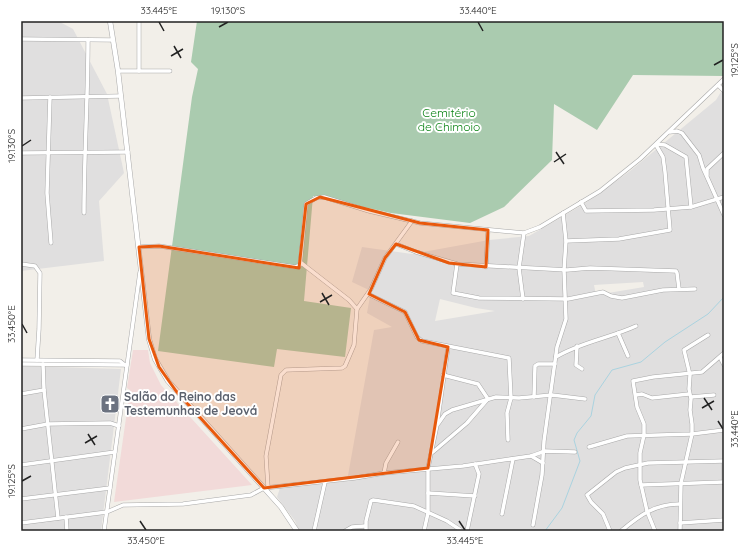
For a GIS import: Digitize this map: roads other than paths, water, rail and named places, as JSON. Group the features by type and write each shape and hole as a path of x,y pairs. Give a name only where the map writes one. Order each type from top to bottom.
{"street":[{"path":"110,21 128,152 149,339 159,367 176,391 266,488 285,512 296,531"},
{"path":"140,21 140,71"},
{"path":"21,39 113,40"},
{"path":"84,212 84,153 88,96 88,40"},
{"path":"118,71 170,71"},
{"path":"138,247 159,246 296,268 300,264 306,204 316,198 329,198 369,211 412,221 524,233 540,227 604,188 656,144 724,79"},
{"path":"718,85 724,91"},
{"path":"21,98 121,96"},
{"path":"50,97 47,193 51,242"},
{"path":"669,132 677,131 682,133 699,155 716,199 724,215"},
{"path":"656,144 665,145 686,157 691,207"},
{"path":"566,240 619,239 668,231 671,228 662,157 656,144"},
{"path":"21,154 128,152"},
{"path":"707,176 707,169 724,153"},
{"path":"581,202 586,211 668,209 691,207 724,197"},
{"path":"533,525 545,451 544,441 552,395 558,342 566,319 564,270 566,240 563,213"},
{"path":"266,488 266,456 281,375 286,370 342,368 346,366 354,345 357,310 368,294 385,258 412,221"},
{"path":"486,267 488,230"},
{"path":"522,299 519,268 524,233"},
{"path":"396,244 416,252 457,264 486,267 564,270 590,268 676,271 679,289"},
{"path":"300,262 349,300 357,310"},
{"path":"21,264 35,266 40,273 37,360"},
{"path":"457,264 452,291 454,293 474,298 566,298 582,297 603,292 611,296 627,298 655,291 695,289"},
{"path":"104,531 140,269"},
{"path":"368,294 405,312 419,340 509,358 511,398 507,413 508,440"},
{"path":"556,357 577,346 618,334 636,326"},
{"path":"618,334 628,356"},
{"path":"680,531 681,483 692,434 690,375 684,350 708,335"},
{"path":"577,346 576,364 582,369"},
{"path":"424,531 428,513 428,468 437,424 448,347"},
{"path":"655,531 647,511 641,485 640,465 644,435 642,417 637,407 634,380 682,374 690,375 705,370 724,353"},
{"path":"720,357 724,365"},
{"path":"21,360 120,361 126,365"},
{"path":"21,364 126,365"},
{"path":"43,364 44,390 58,518"},
{"path":"534,397 535,366 538,364 555,364"},
{"path":"443,375 478,384 488,399"},
{"path":"21,394 44,390"},
{"path":"636,395 642,394 652,398 714,395"},
{"path":"437,424 448,412 496,397 511,398 552,395 585,399"},
{"path":"432,452 467,423 488,399"},
{"path":"21,429 48,424 110,423 119,426"},
{"path":"589,448 627,436 692,434 724,430"},
{"path":"384,473 386,463 398,442"},
{"path":"21,523 107,512 123,505 183,504 251,495 266,488 513,459 531,456 545,451 575,452"},
{"path":"21,465 115,452"},
{"path":"531,456 543,463"},
{"path":"502,514 513,459"},
{"path":"610,531 603,514 588,497 587,493 620,469 640,465 724,461 724,483 641,485"},
{"path":"467,531 479,474 475,464"},
{"path":"314,531 325,482"},
{"path":"21,499 56,496 110,488"},
{"path":"428,493 475,496"},
{"path":"366,531 365,526 369,507 373,500 414,506 462,531"},
{"path":"621,531 626,529 647,511 666,504 680,504"},
{"path":"66,517 67,531"},
{"path":"680,523 724,520"},
{"path":"451,531 452,525"},
{"path":"345,531 352,527 365,526"}],"waterway":[{"path":"545,531 562,508 580,461 574,440 577,433 591,416 595,395 612,370 641,362 665,342 708,314 724,297"}],"place":[{"name":"Salão do Reino das Testemunhas de Jeová","path":"110,404"}],"park label":[{"name":"Cemitério de Chimoio","path":"449,120"}]}
